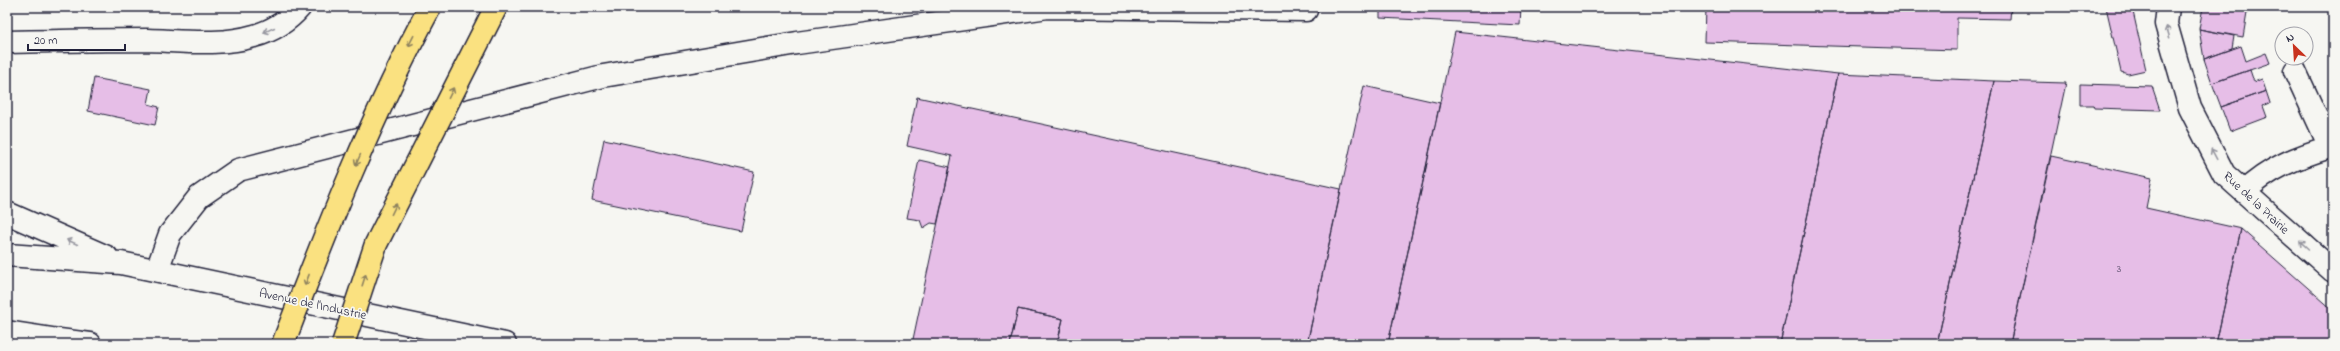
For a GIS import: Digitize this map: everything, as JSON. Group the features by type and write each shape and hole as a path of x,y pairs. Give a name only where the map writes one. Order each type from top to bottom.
{"highway":[{"path":"283,344 322,239 410,43 430,7"},
{"path":"343,344 376,244 496,7"}],"street":[{"path":"7,42 105,40 226,41 254,37 271,30 284,22 300,7"},
{"path":"157,270 170,234 199,197 238,170 603,76 797,43 1048,7 1306,10"},
{"name":"Rue de la Prairie","path":"2168,7 2166,24 2190,108 2224,174 2333,271"},
{"path":"2244,192 2260,176 2294,158 2332,148 2295,71"},
{"name":"Avenue de l'Industrie","path":"7,213 120,263"},
{"name":"Avenue de l'Industrie","path":"7,255 120,263 505,344"},
{"path":"7,332 58,342 90,344"}],"building":[{"path":"1380,7 1521,7 1520,25 1380,18"},
{"path":"1706,7 2011,7 2010,19 1957,18 1957,50 1705,42"},
{"path":"2106,7 2132,7 2146,70 2128,74 2121,72"},
{"path":"2203,7 2248,7 2243,37 2199,29"},
{"path":"2199,29 2234,36 2232,49 2204,59"},
{"path":"1455,32 1838,74 1780,344 1388,344"},
{"path":"2241,46 2246,61 2266,53 2270,63 2212,83 2204,59"},
{"path":"2250,70 2254,82 2262,79 2266,91 2221,107 2212,83"},
{"path":"1838,74 1994,81 1937,344 1780,344"},
{"path":"94,78 151,89 148,104 159,107 155,125 88,111"},
{"path":"1994,81 2066,83 2010,344 1937,344"},
{"path":"2080,84 2152,86 2160,110 2094,108 2093,105 2080,105"},
{"path":"1364,86 1440,103 1388,344 1307,344"},
{"path":"2266,91 2270,103 2263,106 2267,117 2230,131 2221,107"},
{"path":"917,97 1341,189 1307,344 1057,344 1063,319 1018,309 1010,344 912,344 952,156 907,146"},
{"path":"604,139 754,172 741,231 592,200"},
{"path":"2051,156 2152,178 2146,208 2241,229 2216,344 2010,344"},
{"path":"919,160 950,167 937,224 931,223 923,228 920,220 907,218"},
{"path":"2241,229 2333,310 2333,344 2216,344"},
{"path":"1018,309 1063,319 1057,344 1010,344"}]}
